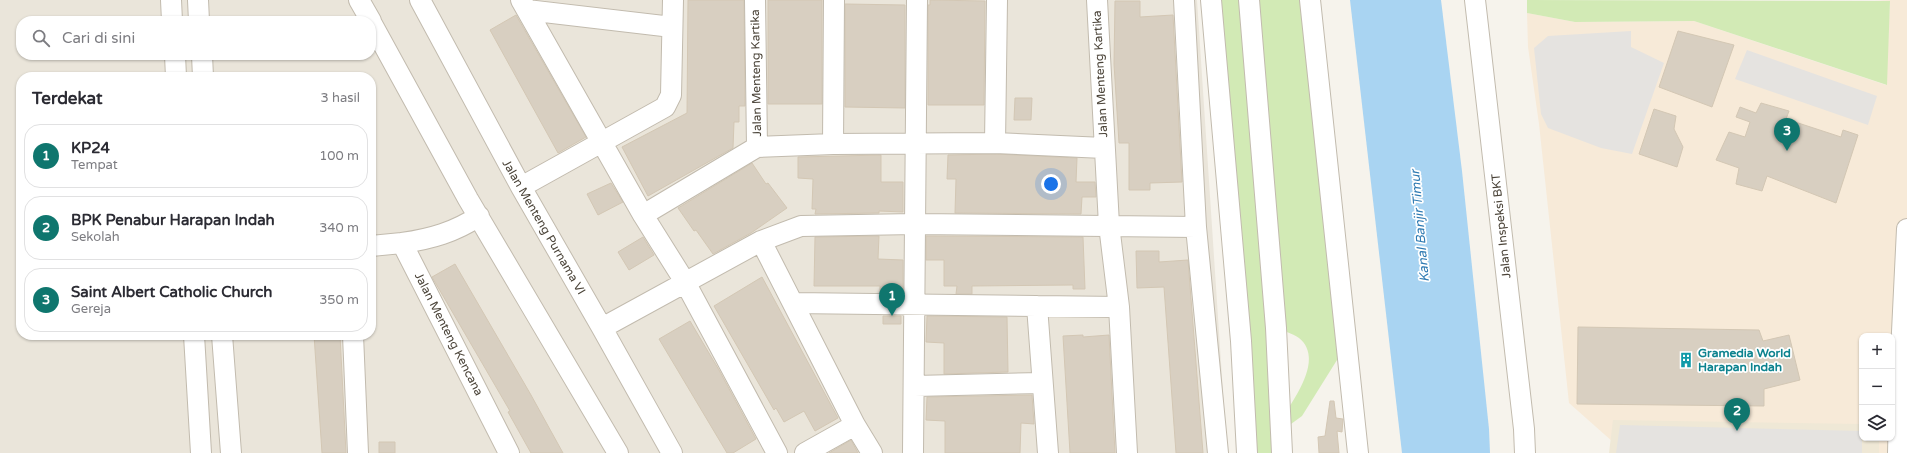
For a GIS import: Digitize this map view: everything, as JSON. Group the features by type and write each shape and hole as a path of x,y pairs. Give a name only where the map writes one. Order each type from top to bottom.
{"street":[{"path":"171,0 172,16"},
{"path":"198,0 199,16"},
{"path":"359,0 368,16"},
{"name":"Jalan Menteng Purnama VI","path":"420,0 521,187 672,453"},
{"path":"521,187 665,107 669,102 671,95 673,0"},
{"name":"Jalan Menteng Kartika","path":"755,0 757,147"},
{"path":"833,144 834,0"},
{"path":"913,453 917,0"},
{"path":"995,143 997,0"},
{"name":"Jalan Menteng Kartika","path":"1097,0 1109,225 1119,307 1127,453"},
{"path":"1184,0 1196,227 1218,453"},
{"path":"1211,0 1242,341 1247,453"},
{"path":"1248,0 1276,328 1282,453"},
{"path":"1310,0 1358,453"},
{"name":"Jalan Inspeksi BKT","path":"1475,0 1525,453"},
{"path":"524,5 672,27"},
{"path":"524,5 601,143 643,215 685,282 777,453"},
{"path":"376,30 468,199 618,453"},
{"path":"175,60 176,72"},
{"path":"202,60 203,72"},
{"path":"643,215 757,147 833,144 995,143 1104,148"},
{"path":"376,246 426,240 463,227 479,216"},
{"path":"602,328 761,242 801,226 914,224 1196,227"},
{"path":"1898,453 1900,373 1907,229"},
{"path":"761,242 855,425 872,453"},
{"name":"Jalan Menteng Kencana","path":"402,243 509,453"},
{"path":"793,303 914,306 1119,307"},
{"path":"1037,306 1048,453"},
{"path":"194,340 201,453"},
{"path":"222,340 230,453"},
{"path":"354,340 358,453"},
{"path":"914,386 1042,383"},
{"path":"805,453 855,425"}],"shaded area":[{"path":"0,0 1197,0 1227,453 0,453"},
{"path":"1874,0 1907,0 1907,453 1612,453 1613,442 1569,403 1539,124 1528,47 1527,13 1575,22 1694,21 1886,85 1890,1"},
{"path":"1631,31 1631,47 1664,63 1632,154 1601,148 1548,128 1541,114 1534,48 1548,36"},
{"path":"1747,50 1877,96 1868,125 1735,79"},
{"path":"1613,420 1859,424 1859,441 1879,441 1879,453 1609,453"},
{"path":"1620,425 1859,431 1859,441 1862,441 1862,453 1616,453"}],"green space":[{"path":"1210,0 1309,0 1347,344 1302,416 1291,424 1280,421 1282,453 1249,453","holes":["1276,328 1299,338 1306,347 1309,357 1308,368 1299,391 1280,420"]},
{"path":"1527,0 1890,1 1887,85 1694,21 1575,22 1527,13"}],"water":[{"name":"Kanal Banjir Timur","path":"1350,0 1441,0 1462,171 1489,429 1490,453 1402,453"}],"building":[{"path":"688,0 744,0 745,106 739,106 739,122 734,122 733,148 648,196 622,147 687,113"},
{"path":"768,0 822,0 822,104 768,104"},
{"path":"930,0 985,1 984,105 928,105 928,5 930,5"},
{"path":"1115,1 1140,1 1140,17 1173,15 1182,182 1150,183 1150,190 1129,190 1129,143 1119,143 1114,64"},
{"path":"845,4 905,5 905,108 845,107"},
{"path":"516,15 586,137 558,153 490,30"},
{"path":"1678,31 1734,45 1712,107 1659,87"},
{"path":"1015,98 1032,98 1031,120 1014,120"},
{"path":"1761,103 1789,111 1786,119 1841,137 1843,130 1858,135 1836,203 1767,176 1762,191 1736,184 1739,168 1716,160 1729,132 1745,137 1750,122 1736,117 1740,107 1756,113"},
{"path":"1654,109 1676,116 1674,129 1683,147 1677,167 1639,154"},
{"path":"995,154 1077,158 1076,182 1095,182 1096,197 1082,197 1081,214 955,213 956,179 947,179 948,155"},
{"path":"881,155 881,182 903,182 903,212 879,211 879,213 815,214 816,209 812,209 813,179 798,178 798,157"},
{"path":"752,163 766,184 768,183 787,208 751,233 713,254 678,208"},
{"path":"611,183 623,202 598,215 587,194"},
{"path":"879,236 878,259 903,260 903,293 880,293 880,286 814,286 815,237"},
{"path":"926,236 1083,237 1085,289 1073,289 1073,285 972,286 972,294 956,294 957,286 944,286 944,260 926,260"},
{"path":"643,237 654,255 629,270 618,252"},
{"path":"1136,251 1159,251 1159,262 1188,260 1203,453 1176,453 1164,287 1137,288"},
{"path":"455,264 563,453 531,453 508,412 510,411 432,277"},
{"path":"762,277 838,418 815,431 804,411 784,422 776,408 774,410 714,306"},
{"path":"883,316 901,316 901,324 883,324"},
{"path":"927,316 1007,317 1008,372 944,374 944,343 926,342"},
{"path":"690,321 719,370 756,439 733,453 727,453 659,339"},
{"name":"Gramedia World Harapan Indah","path":"1578,327 1759,330 1763,341 1789,335 1800,380 1764,389 1764,406 1577,404"},
{"path":"1083,335 1083,337 1109,335 1115,453 1070,453 1063,336"},
{"path":"314,340 340,340 346,453 322,453"},
{"path":"1032,395 1034,424 1021,423 1020,453 945,453 945,421 926,420 927,397"},
{"path":"1330,401 1334,401 1336,418 1343,419 1342,432 1337,431 1339,453 1319,453 1318,437 1325,436"},
{"path":"851,440 858,453 829,453"},
{"path":"379,442 395,442 395,453 379,453"}],"place":[{"name":"Saint Albert Catholic Church","path":"1787,151"},
{"name":"KP24","path":"892,316"},
{"name":"Gramedia World Harapan Indah","path":"1686,360"},
{"name":"BPK Penabur Harapan Indah","path":"1737,431"}]}
